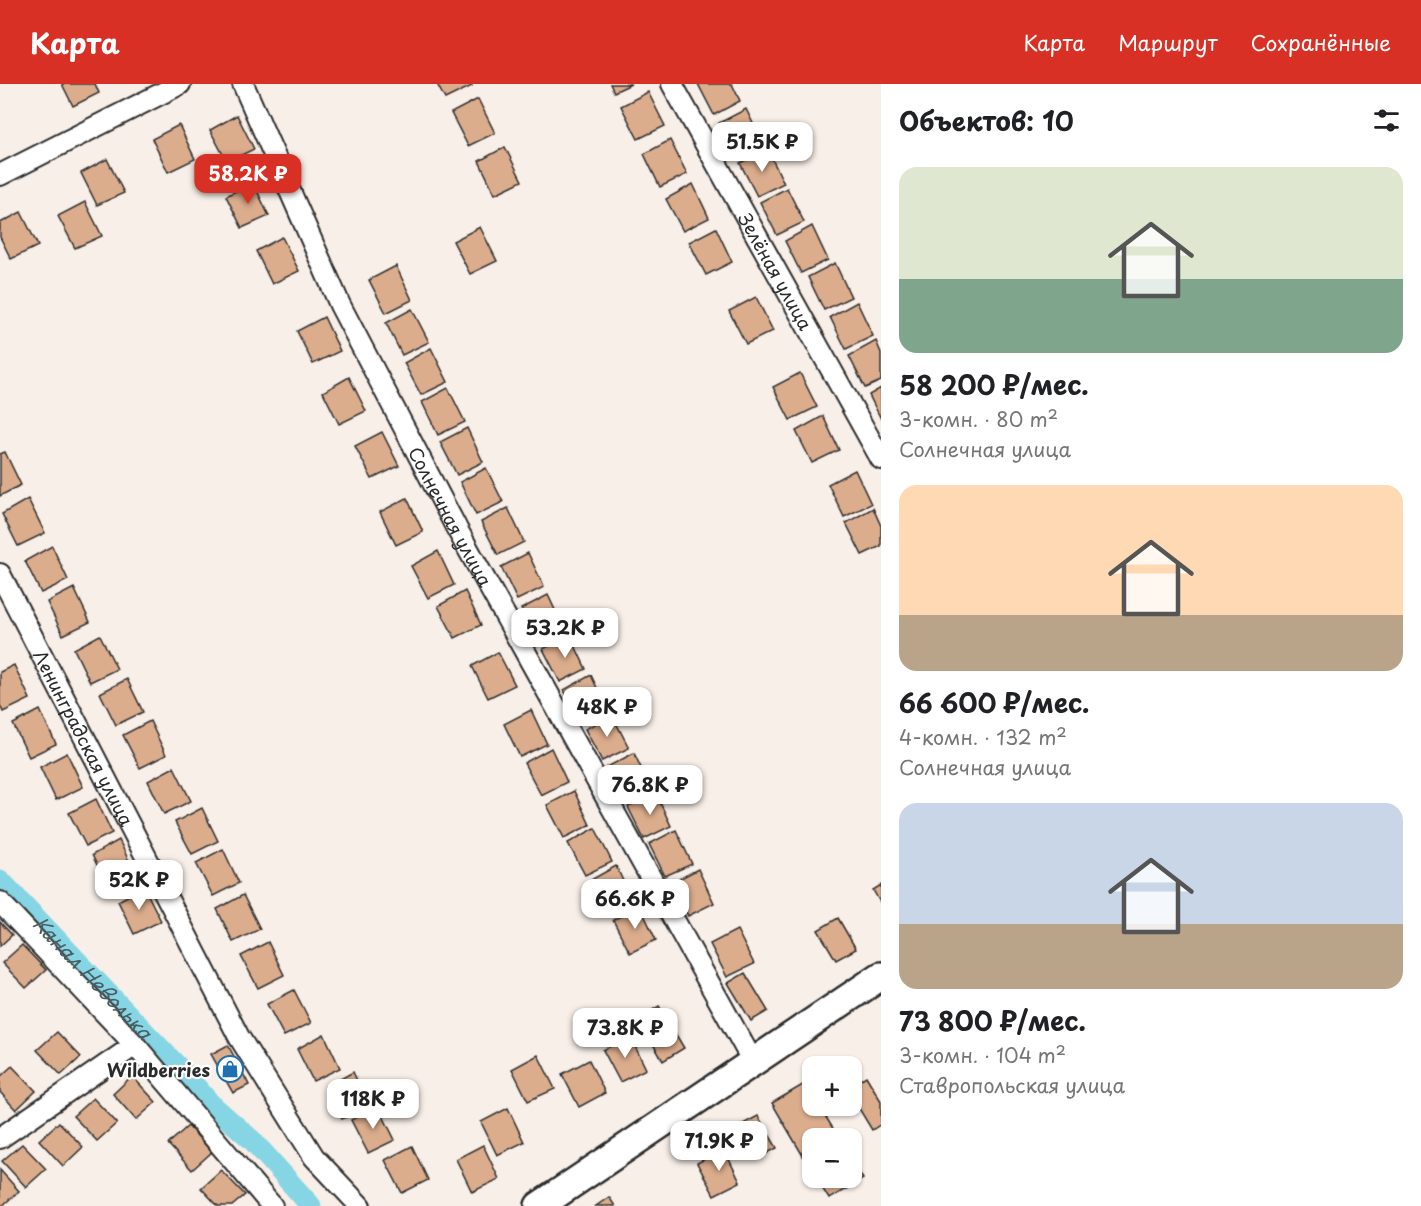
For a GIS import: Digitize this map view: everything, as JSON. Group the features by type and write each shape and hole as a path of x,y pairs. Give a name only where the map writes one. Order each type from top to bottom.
{"main road":[{"path":"539,1206 881,976"}],"street":[{"path":"0,176 180,84"},
{"name":"Солнечная улица","path":"243,84 340,305 451,519 753,1062"},
{"name":"Зелёная улица","path":"672,84 881,459"},
{"name":"Ленинградская улица","path":"0,574 239,1037 314,1157 360,1206"},
{"path":"0,902 135,1045 272,1206"},
{"path":"0,1138 135,1045"}],"building":[{"path":"62,84 95,84 99,93 73,106"},
{"path":"437,84 471,84 472,86 445,99"},
{"path":"610,84 631,84 614,92"},
{"path":"698,84 732,84 740,101 714,115"},
{"path":"648,92 665,126 638,139 621,106"},
{"path":"478,99 495,133 468,146 451,113"},
{"path":"746,109 762,142 736,155 719,123"},
{"path":"237,115 254,149 227,162 210,130"},
{"path":"179,125 195,159 168,172 152,139"},
{"path":"670,140 687,174 660,187 644,154"},
{"path":"505,147 522,181 495,194 479,161"},
{"path":"767,149 784,183 757,196 740,163"},
{"path":"107,159 124,193 97,205 81,173"},
{"path":"253,182 269,216 242,228 226,196"},
{"path":"693,184 709,218 683,231 666,199"},
{"path":"787,188 804,222 777,235 760,202"},
{"path":"85,202 102,236 75,248 58,216"},
{"path":"21,212 38,246 11,259 0,237 0,223"},
{"path":"812,226 828,260 801,273 785,241"},
{"path":"480,227 497,261 470,274 453,241"},
{"path":"716,228 732,262 706,275 689,242"},
{"path":"282,237 299,271 272,284 256,251"},
{"path":"835,263 851,297 824,310 808,277"},
{"path":"396,266 412,300 386,313 369,280"},
{"path":"756,297 773,331 746,344 729,311"},
{"path":"857,302 873,336 846,349 830,317"},
{"path":"412,309 429,342 402,355 386,323"},
{"path":"324,317 340,351 313,364 297,331"},
{"path":"876,341 881,353 881,381 865,388 849,356"},
{"path":"431,348 448,382 421,395 404,363"},
{"path":"800,373 817,407 790,420 773,387"},
{"path":"349,377 366,411 339,424 323,392"},
{"path":"448,388 465,422 438,435 422,402"},
{"path":"881,388 881,419 869,395"},
{"path":"823,416 839,450 812,463 796,431"},
{"path":"467,428 483,462 457,475 440,442"},
{"path":"382,432 399,466 372,479 355,446"},
{"path":"5,452 21,485 0,496 0,454"},
{"path":"486,468 503,502 476,515 460,482"},
{"path":"855,470 871,504 844,517 828,484"},
{"path":"407,498 423,532 396,545 380,512"},
{"path":"28,499 45,533 18,546 2,514"},
{"path":"508,508 524,542 498,555 481,522"},
{"path":"873,508 881,526 881,546 862,555 846,523"},
{"path":"52,546 68,580 41,593 25,561"},
{"path":"438,551 454,585 428,598 411,566"},
{"path":"528,553 544,587 517,600 501,567"},
{"path":"74,588 90,622 63,635 47,602"},
{"path":"465,591 481,625 455,638 438,606"},
{"path":"548,595 564,629 538,641 521,609"},
{"path":"100,635 117,669 90,682 74,649"},
{"path":"570,635 586,669 560,682 543,649"},
{"path":"498,652 515,685 488,698 472,666"},
{"path":"14,665 30,699 3,712 0,705 0,672"},
{"path":"591,675 607,709 580,722 564,690"},
{"path":"127,679 143,712 116,725 100,693"},
{"path":"40,710 56,744 29,757 13,724"},
{"path":"531,710 547,744 520,757 504,724"},
{"path":"612,715 629,748 602,761 585,729"},
{"path":"150,721 166,755 140,768 123,735"},
{"path":"551,748 567,782 541,795 524,763"},
{"path":"67,753 83,787 56,800 40,767"},
{"path":"634,753 650,787 624,799 607,767"},
{"path":"174,767 191,801 164,814 148,781"},
{"path":"574,791 590,825 564,838 547,805"},
{"path":"655,792 671,826 644,839 628,807"},
{"path":"96,799 112,833 86,846 69,813"},
{"path":"202,808 218,841 192,854 175,822"},
{"path":"595,828 612,862 585,875 568,843"},
{"path":"676,830 692,864 665,876 649,844"},
{"path":"119,840 135,874 108,887 92,855"},
{"path":"223,849 239,883 213,896 196,863"},
{"path":"616,866 632,900 605,913 589,881"},
{"path":"698,869 714,903 688,916 671,883"},
{"path":"881,885 881,904 873,890"},
{"path":"144,887 161,921 134,934 118,901"},
{"path":"243,895 260,929 233,942 217,909"},
{"path":"640,906 656,940 630,953 613,920"},
{"path":"838,918 856,949 836,960 818,930"},
{"path":"0,922 12,935 0,946"},
{"path":"737,930 754,964 727,977 710,944"},
{"path":"268,942 284,975 258,988 241,956"},
{"path":"22,945 46,970 26,988 2,963"},
{"path":"745,973 768,1011 751,1021 728,983"},
{"path":"294,990 311,1023 284,1036 267,1004"},
{"path":"659,1006 684,1048 663,1061 638,1019"},
{"path":"57,1032 81,1057 61,1075 37,1050"},
{"path":"324,1034 340,1068 313,1081 297,1049"},
{"path":"630,1036 646,1069 620,1082 603,1050"},
{"name":"Wildberries","path":"228,1045 249,1085 233,1093 211,1054"},
{"path":"538,1055 555,1089 528,1101 512,1069"},
{"path":"589,1060 605,1093 579,1107 562,1074"},
{"path":"12,1066 36,1091 16,1110 0,1092 0,1077"},
{"path":"353,1072 369,1106 342,1119 326,1087"},
{"path":"132,1076 156,1102 136,1120 113,1094"},
{"path":"866,1076 881,1101 881,1124 872,1130 862,1114 862,1079"},
{"path":"802,1085 802,1116 825,1116 833,1128 802,1128 802,1154 772,1103"},
{"path":"93,1098 117,1123 97,1141 73,1116"},
{"path":"378,1106 395,1140 368,1153 351,1120"},
{"path":"508,1108 524,1142 497,1155 481,1122"},
{"path":"758,1116 777,1148 760,1157 741,1125"},
{"path":"59,1122 83,1147 63,1166 39,1140"},
{"path":"188,1126 212,1152 192,1170 168,1144"},
{"path":"22,1144 46,1169 26,1187 2,1161"},
{"path":"483,1145 499,1179 472,1192 456,1159"},
{"path":"412,1146 428,1180 402,1193 385,1160"},
{"path":"724,1149 740,1182 714,1195 697,1163"},
{"path":"0,1170 19,1191 2,1206 0,1206"},
{"path":"221,1170 245,1195 232,1206 218,1206 201,1188"},
{"path":"822,1188 848,1188 829,1199"},
{"path":"609,1197 615,1206 596,1206"}],"waterway":[{"name":"Канал Неволька","path":"0,880 210,1103 253,1141 311,1206"}],"place":[{"name":"Wildberries","path":"230,1069"}]}
